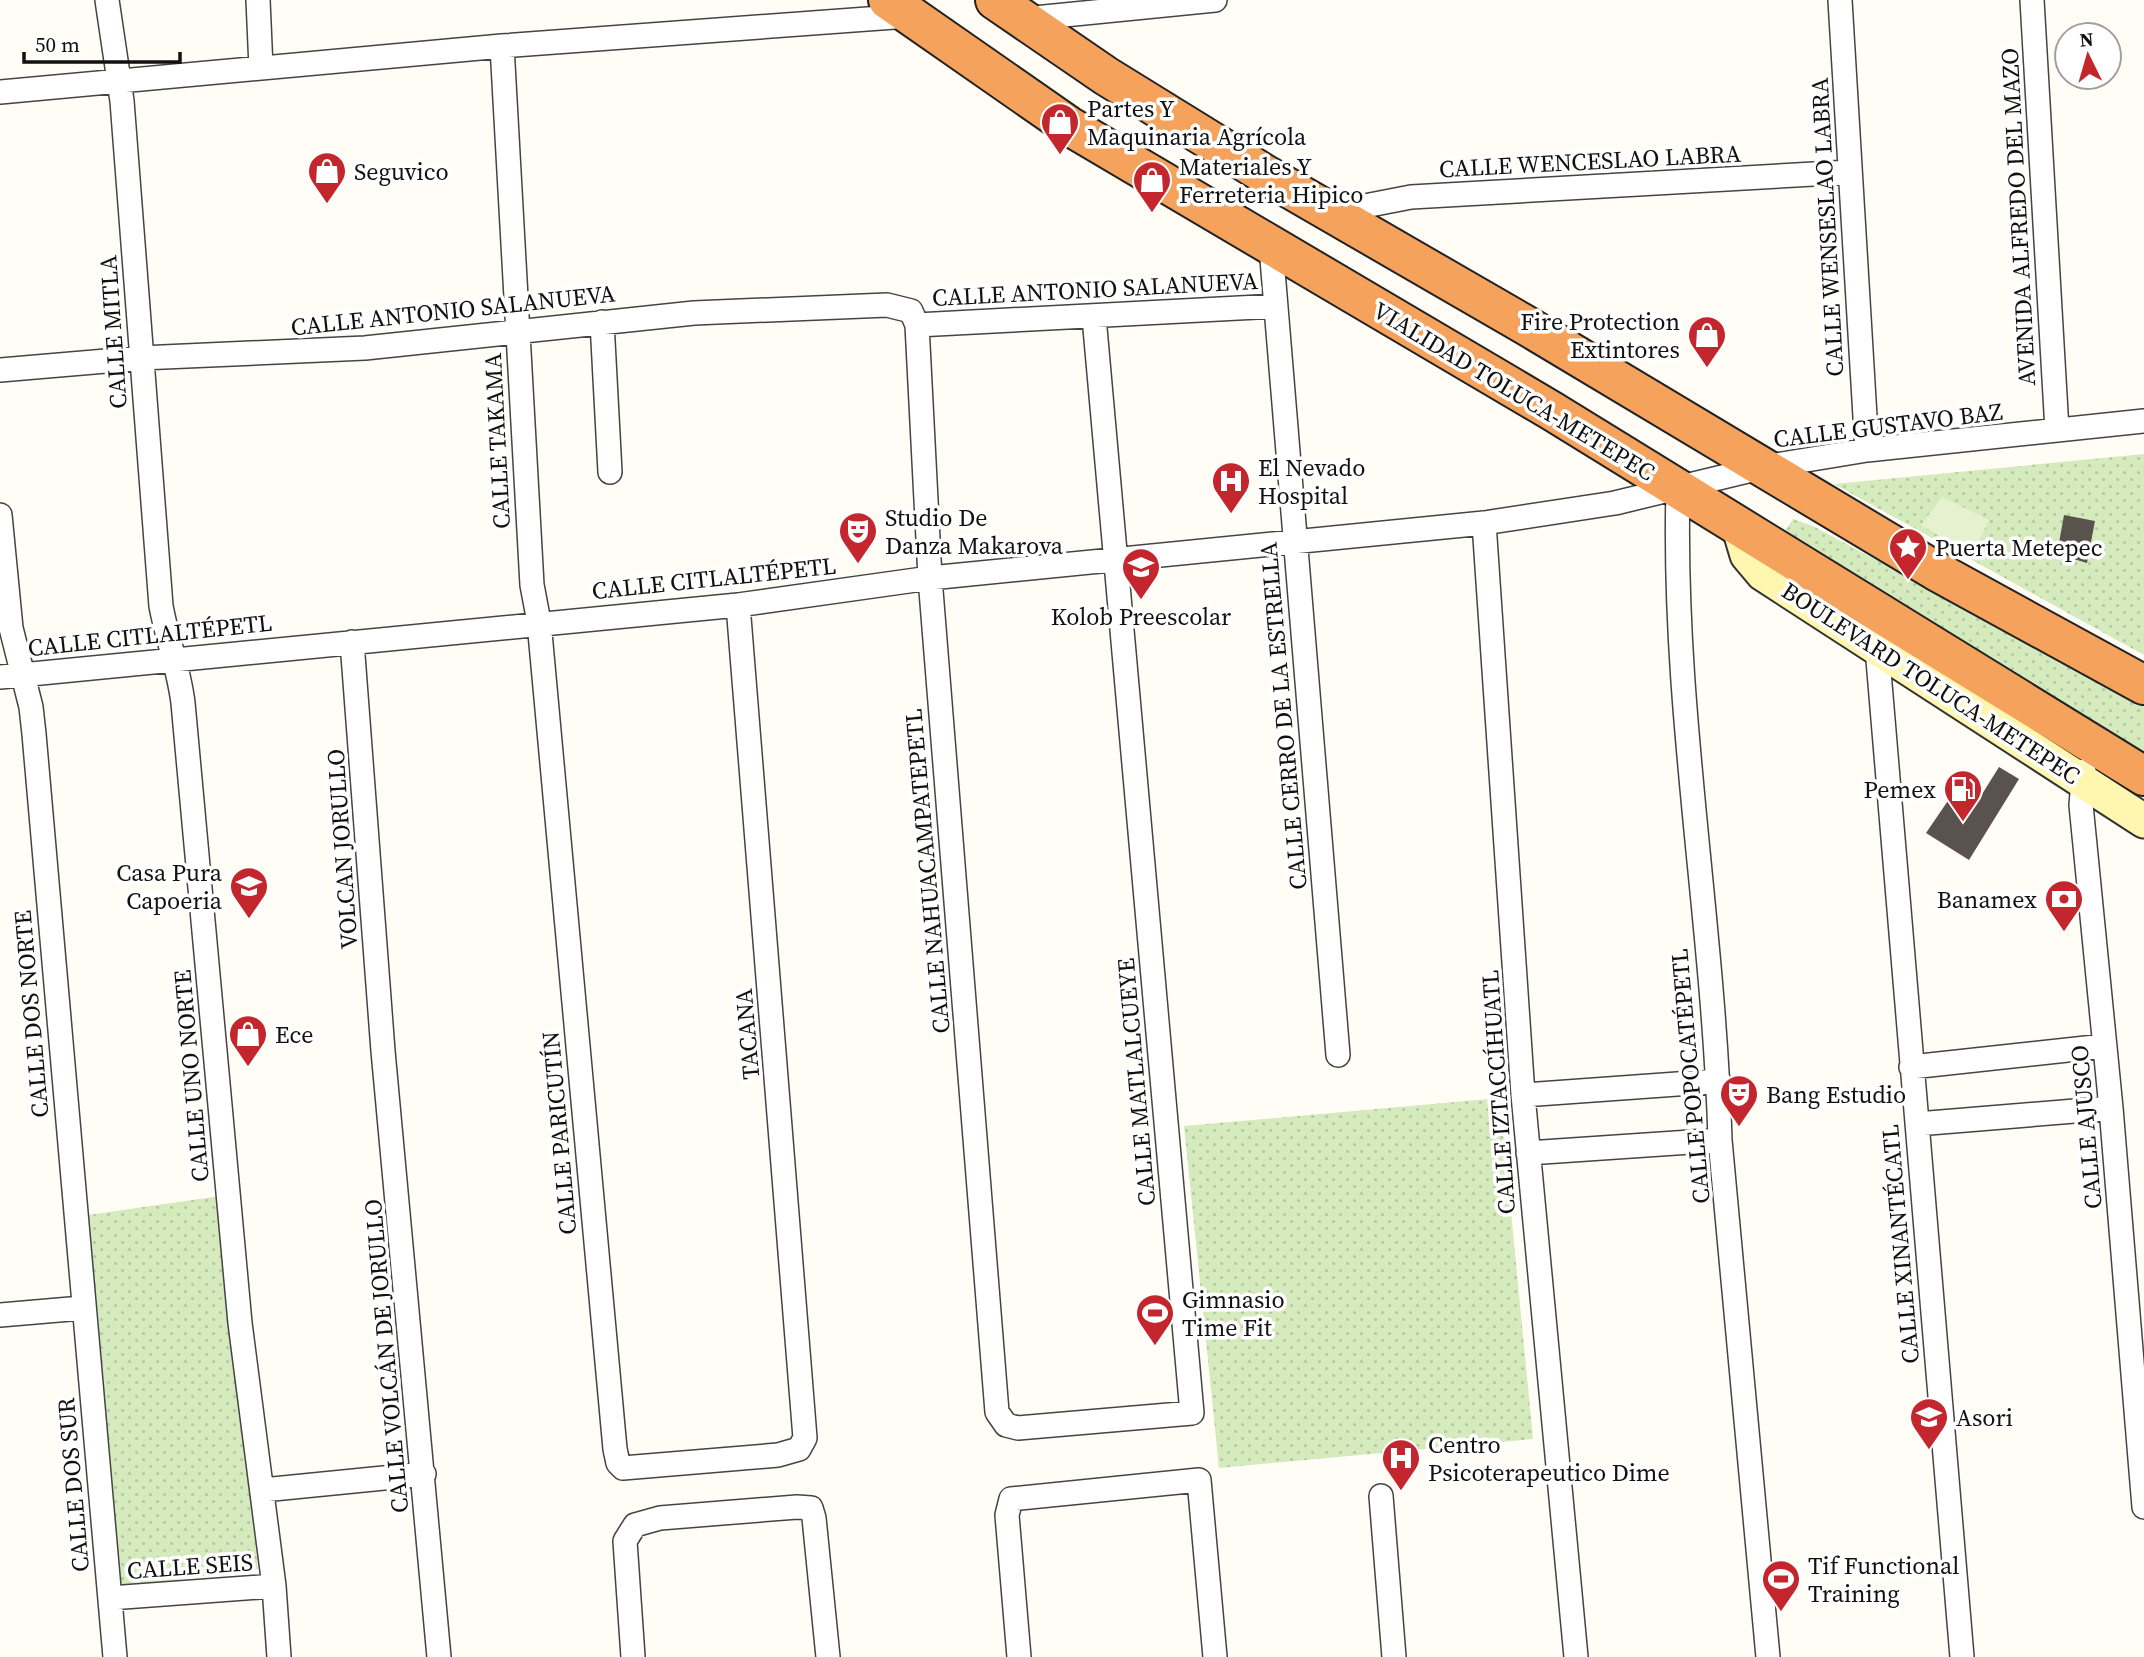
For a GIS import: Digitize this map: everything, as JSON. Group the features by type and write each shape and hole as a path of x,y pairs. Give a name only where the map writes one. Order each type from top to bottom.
{"highway":[{"name":"VIALIDAD TOLUCA-METEPEC","path":"898,8 1069,126 1552,411 1739,528 1888,637 2088,743 2144,776"},
{"path":"1008,10 1266,175 1334,212 1936,571 2144,685"}],"main road":[{"name":"BOULEVARD TOLUCA-METEPEC","path":"1888,637 2082,783 2144,821"}],"street":[{"name":"CALLE MITLA","path":"107,0 119,81 161,606 167,639 174,658"},
{"path":"258,0 261,68"},
{"path":"1008,10 1215,0"},
{"name":"CALLE WENSESLAO LABRA","path":"1840,0 1867,450"},
{"name":"AVENIDA ALFREDO DEL MAZO","path":"2032,0 2057,430"},
{"path":"0,93 898,8"},
{"name":"CALLE TAKAMA","path":"502,46 525,493 532,585 539,622"},
{"name":"CALLE WENCESLAO LABRA","path":"1334,212 1411,197 1850,172"},
{"name":"CALLE CERRO DE LA ESTRELLA","path":"1271,247 1338,1055"},
{"name":"CALLE ANTONIO SALANUEVA","path":"0,370 141,358 365,348 694,313 887,305 914,318 1094,317 1275,306"},
{"path":"1094,317 1114,560"},
{"name":"CALLE NAHUACAMPATEPETL","path":"914,318 930,578 997,1412 1006,1425"},
{"path":"602,322 610,472"},
{"name":"CALLE GUSTAVO BAZ","path":"1763,467 1867,450 2144,421"},
{"name":"CALLE CITLALTÉPETL","path":"11,676 539,622 738,605 930,578 1484,523 1678,490 1763,467"},
{"name":"CALLE POPOCATÉPETL","path":"1678,490 1677,583 1688,762 1719,1081 1720,1140 1768,1657"},
{"name":"CALLE DOS NORTE","path":"0,514 10,621 11,676 34,734 82,1308"},
{"name":"CALLE IZTACCÍHUATL","path":"1484,523 1523,1095 1576,1657"},
{"name":"CALLE MATLALCUEYE","path":"1006,1425 1018,1429 1192,1413 1114,560"},
{"name":"TACANA","path":"738,605 805,1406 805,1438 799,1449 792,1453"},
{"name":"CALLE PARICUTÍN","path":"539,622 615,1456 623,1468 631,1468 792,1453"},
{"name":"CALLE XINANTÉCATL","path":"1888,637 1911,1067 1962,1657"},
{"name":"VOLCAN JORULLO","path":"352,642 383,1051"},
{"name":"CALLE UNO NORTE","path":"174,658 183,703 240,1323 263,1490 279,1657"},
{"name":"CALLE AJUSCO","path":"2088,743 2081,805 2111,1108 2144,1507"},
{"path":"1911,1067 2104,1046"},
{"name":"CALLE VOLCÁN DE JORULLO","path":"383,1051 439,1657"},
{"path":"1523,1095 1719,1081"},
{"path":"1917,1125 2111,1108"},
{"path":"1528,1153 1720,1140"},
{"path":"0,1315 82,1308"},
{"name":"CALLE DOS SUR","path":"82,1308 115,1657"},
{"path":"263,1490 424,1474"},
{"path":"1019,1657 1007,1515 1008,1504 1015,1497 1199,1480 1214,1657"},
{"path":"1381,1496 1394,1657"},
{"path":"634,1657 625,1541 635,1525 646,1520 808,1507 814,1518 828,1657"},
{"name":"CALLE SEIS","path":"110,1598 274,1586"}],"green space":[{"path":"2144,454 2144,655 1834,484"},
{"path":"1942,497 1989,520 1972,555 1921,525"},
{"path":"1793,519 1813,526 2144,704 2144,768 1793,543 1785,531"},
{"path":"1500,1098 1533,1439 1219,1468 1184,1126"},
{"path":"220,1196 258,1569 121,1587 88,1215"}],"building":[{"path":"2064,515 2095,521 2087,563 2057,554"},
{"name":"Pemex","path":"1999,767 2019,779 1969,860 1926,833 1958,786 1979,799"}],"place":[{"name":"Partes Y Maquinaria Agrícola","path":"1060,156"},
{"name":"Seguvico","path":"327,205"},
{"name":"Materiales Y Ferreteria Hipico","path":"1152,214"},
{"name":"Fire Protection Extintores","path":"1707,369"},
{"name":"El Nevado Hospital","path":"1231,515"},
{"name":"Studio De Danza Makarova","path":"858,565"},
{"name":"Puerta Metepec","path":"1908,581"},
{"name":"Kolob Preescolar","path":"1141,601"},
{"name":"Pemex","path":"1963,823"},
{"name":"Casa Pura Capoeria","path":"249,920"},
{"name":"Banamex","path":"2064,933"},
{"name":"Ece","path":"248,1068"},
{"name":"Bang Estudio","path":"1739,1128"},
{"name":"Gimnasio Time Fit","path":"1155,1347"},
{"name":"Asori","path":"1929,1451"},
{"name":"Centro Psicoterapeutico Dime","path":"1401,1492"},
{"name":"Tif Functional Training","path":"1781,1613"}]}
